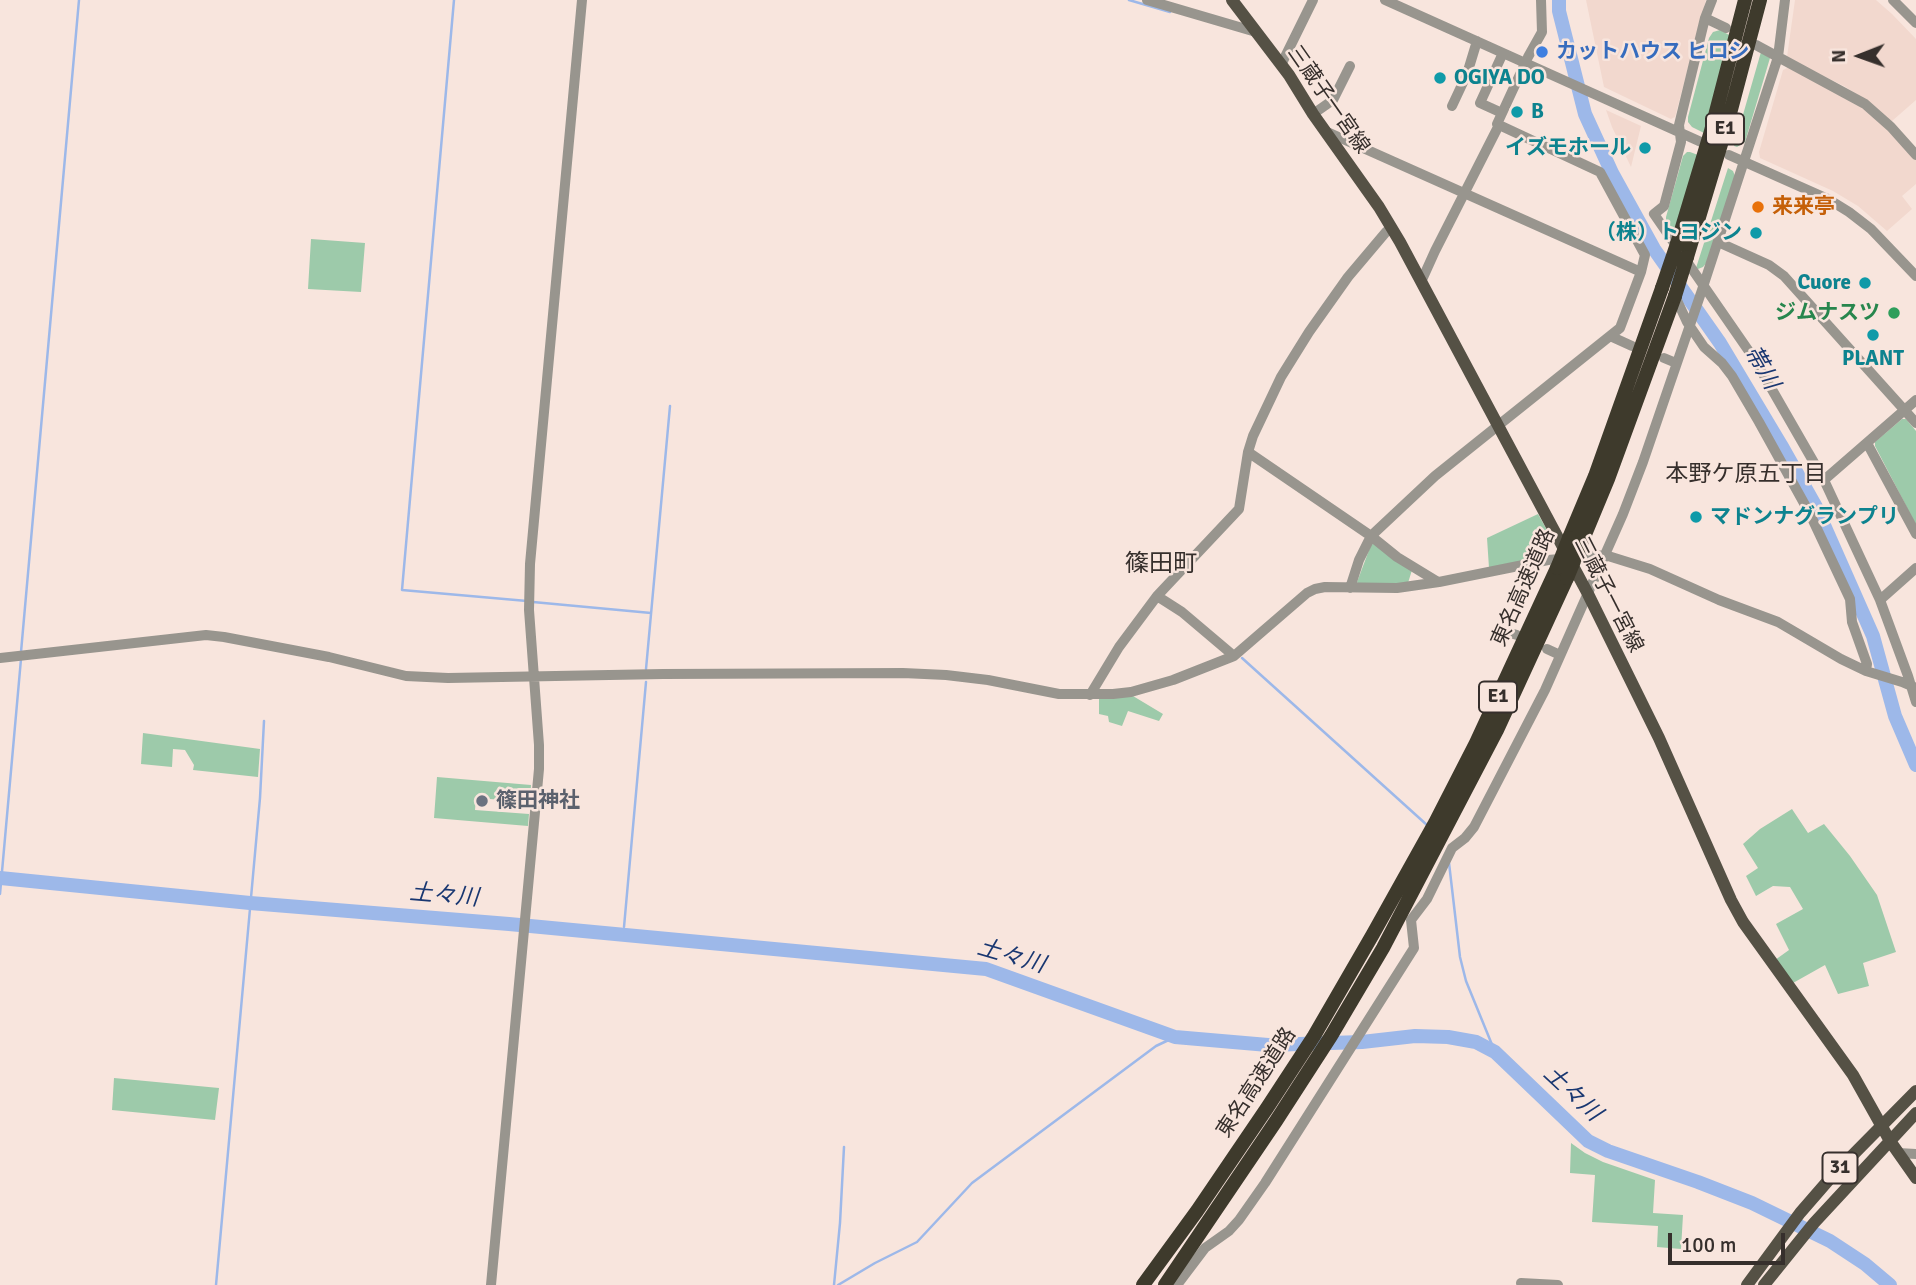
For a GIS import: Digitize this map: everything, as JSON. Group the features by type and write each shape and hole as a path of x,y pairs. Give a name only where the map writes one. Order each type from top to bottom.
{"highway":[{"name":"東名高速道路","path":"1165,1285 1331,1035 1441,827 1506,682 1608,479 1669,292 1677,244 1711,131 1745,0"},
{"name":"東名高速道路","path":"1669,292 1687,257 1760,0"},
{"name":"東名高速道路","path":"1143,1285 1267,1108 1393,915"}],"main road":[{"name":"三蔵子一宮線","path":"1232,0 1281,65 1392,228 1498,425 1564,568 1588,594 1660,738 1743,922 1853,1075 1898,1153 1916,1178"},
{"name":"31","path":"1747,1285 1800,1213 1916,1091"},
{"name":"31","path":"1765,1285 1814,1223 1916,1113"}],"street":[{"path":"491,1285 539,769 529,610 530,564 582,0"},
{"path":"1147,0 1256,32"},
{"path":"1281,65 1313,0"},
{"path":"1385,0 1701,142"},
{"path":"1712,0 1705,18 1679,125 1681,142 1664,206 1654,214 1755,360 1824,480 1880,600 1916,702"},
{"path":"1177,1285 1205,1248 1229,1231 1239,1220 1414,948 1411,920 1427,899 1451,848 1474,827 1545,690 1623,514 1643,462 1778,57 1786,0"},
{"path":"1893,0 1916,23"},
{"path":"1421,282 1499,125 1497,124 1543,28 1538,2"},
{"path":"1705,18 1726,28"},
{"path":"1452,106 1467,74 1477,41"},
{"path":"1756,45 1865,104 1891,127 1916,155"},
{"path":"1502,113 1480,103 1503,53"},
{"path":"1312,114 1333,100 1350,66"},
{"path":"1350,587 1371,536 1435,476 1620,328 1641,272 1645,255 1600,172 1499,125"},
{"path":"1324,131 1641,272"},
{"path":"1729,155 1828,199 1849,212 1871,229 1916,276"},
{"path":"1090,695 1119,647 1157,596 1239,509 1253,436 1281,376 1348,276 1392,228"},
{"path":"1718,242 1769,265 1794,285 1916,423"},
{"path":"1669,292 1704,347 1732,376 1810,514 1850,599 1852,622 1871,672"},
{"path":"1610,336 1632,346"},
{"path":"1664,358 1676,363"},
{"path":"1824,480 1916,400"},
{"path":"1867,443 1916,534"},
{"path":"1248,452 1371,536 1397,557 1439,582"},
{"path":"0,658 206,635 329,657 406,676 447,678 903,673 946,675 1059,694 1090,695 1131,692 1173,680 1234,656 1315,589 1398,588 1548,559 1564,568 1605,555 1650,569 1719,600 1787,626 1841,659 1910,685"},
{"path":"1880,600 1916,568"},
{"path":"1157,596 1182,612 1234,656"},
{"path":"1548,649 1560,655"},
{"path":"1898,1153 1916,1154"},
{"path":"1521,1283 1558,1285"}],"shaded area":[{"path":"1586,0 1706,0 1675,117 1671,119 1604,87"},
{"path":"1795,0 1876,0 1916,39 1916,100 1892,121 1844,86 1789,59 1787,57"},
{"path":"1789,67 1854,102 1901,141 1916,160 1916,184 1902,196 1912,209 1887,231 1858,206 1833,191 1760,158 1759,152 1783,70"},
{"path":"1606,110 1641,126 1631,167 1612,127"}],"green space":[{"path":"1720,30 1731,36 1704,133 1692,127 1688,117 1709,38 1713,32"},
{"path":"1761,52 1770,58 1745,142 1737,147 1734,146"},
{"path":"1687,152 1698,155 1673,236 1666,224 1666,217 1683,156"},
{"path":"1728,168 1735,176 1708,261 1698,269 1696,268"},
{"path":"311,239 365,243 361,292 308,289"},
{"path":"1902,419 1906,419 1916,431 1916,525 1875,446 1875,442"},
{"path":"1538,514 1547,530 1536,558 1489,568 1487,538"},
{"path":"1374,543 1412,570 1408,583 1358,584"},
{"path":"1133,696 1163,714 1159,721 1128,711 1122,726 1109,722 1108,716 1099,714 1099,698"},
{"path":"143,733 260,749 258,777 193,770 194,765 185,750 173,749 172,767 141,764"},
{"name":"篠田神社","path":"437,777 531,785 530,802 476,798 475,810 529,814 528,826 434,818"},
{"path":"1792,809 1808,833 1824,824 1877,895 1896,952 1863,963 1869,986 1838,994 1825,965 1793,983 1775,960 1789,950 1776,924 1803,909 1790,887 1773,886 1756,896 1746,876 1758,868 1743,844 1760,829"},
{"path":"114,1078 219,1088 215,1120 112,1110"},
{"path":"1571,1143 1603,1162 1655,1180 1653,1213 1683,1215 1681,1249 1657,1247 1658,1226 1592,1222 1595,1175 1570,1173"}],"waterway":[{"path":"21,652 79,0"},
{"path":"454,0 402,590 527,601"},
{"path":"1129,0 1170,12"},
{"name":"帯川","path":"1559,0 1559,11 1585,114 1612,173 1654,249 1720,343 1816,507 1873,636 1895,716 1916,765"},
{"path":"646,669 670,406"},
{"path":"533,602 651,613"},
{"path":"1242,658 1427,825"},
{"path":"0,894 21,659"},
{"path":"624,927 646,682"},
{"path":"216,1285 260,798 264,721"},
{"path":"1449,863 1460,957 1466,981 1495,1052"},
{"name":"土々川","path":"0,878 986,969 1175,1037 1268,1045 1362,1042 1415,1036 1448,1037 1476,1042 1495,1052 1588,1141 1608,1151 1752,1203 1830,1241 1865,1264 1890,1285"},
{"path":"838,1285 917,1242 972,1183 1156,1046 1175,1037"},
{"path":"834,1285 844,1147"}],"place":[{"name":"カットハウス ヒロシ","path":"1542,52"},
{"name":"OGIYA DO","path":"1440,78"},
{"name":"B","path":"1517,112"},
{"name":"イズモホール","path":"1645,148"},
{"name":"来来亭","path":"1758,207"},
{"name":"（株）トヨジン","path":"1756,233"},
{"name":"Cuore","path":"1865,283"},
{"name":"ジムナスツ","path":"1894,313"},
{"name":"PLANT","path":"1873,335"},
{"name":"マドンナグランプリ","path":"1696,517"},
{"name":"篠田神社","path":"482,801"}],"district":[{"name":"本野ケ原五丁目","path":"1746,475"},
{"name":"篠田町","path":"1161,565"}]}
